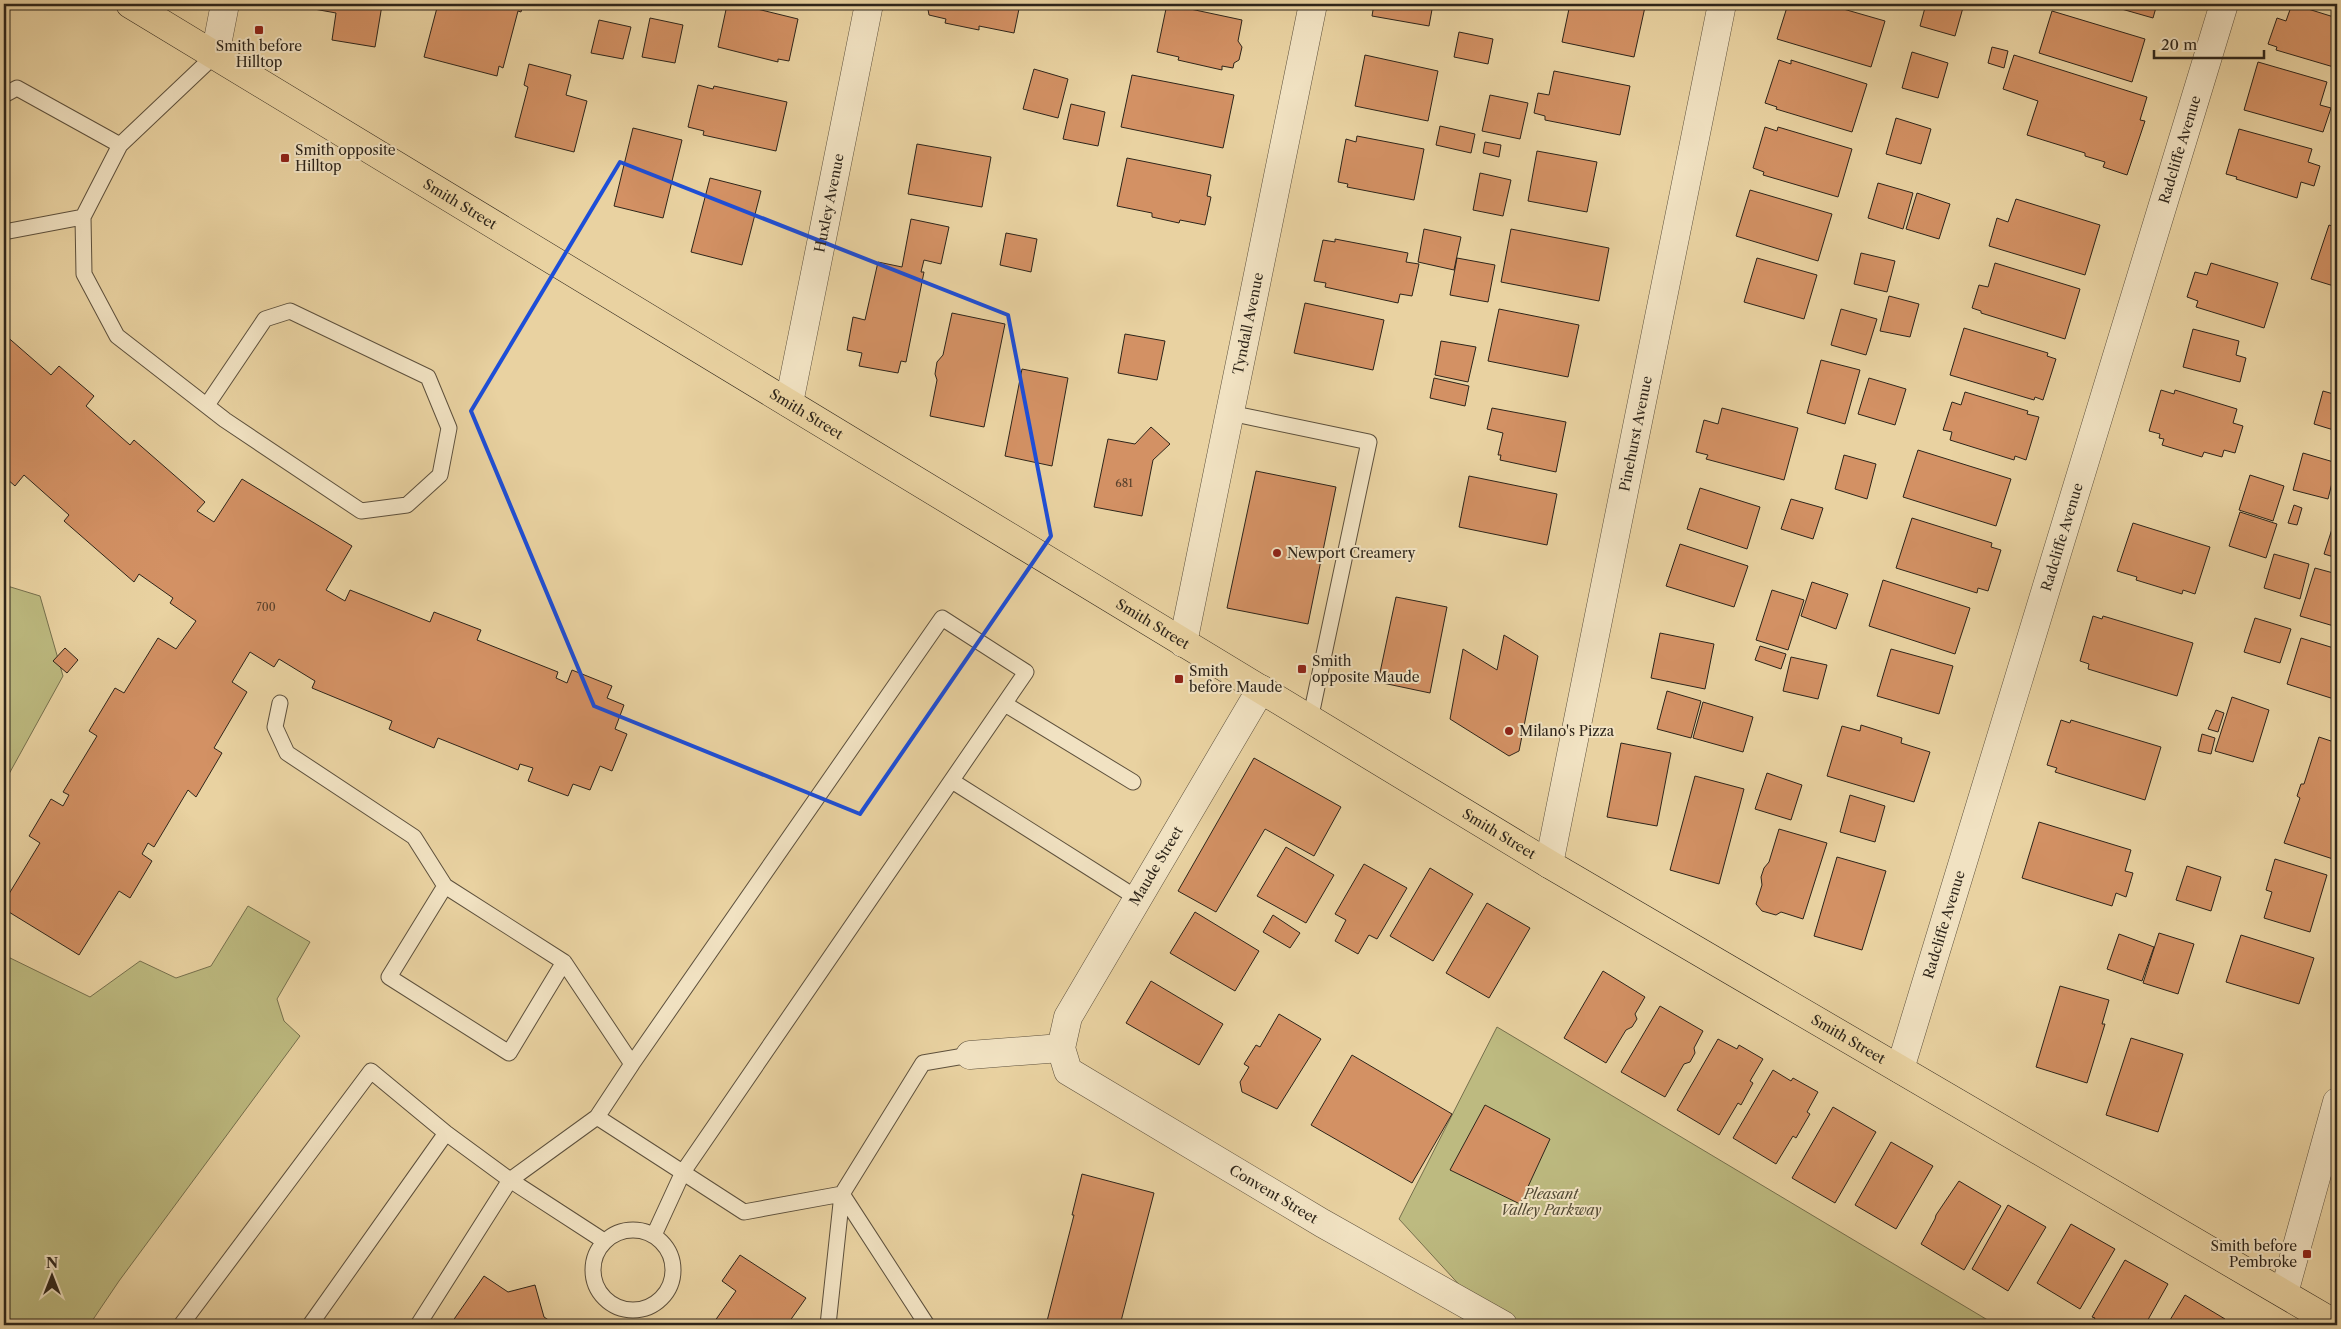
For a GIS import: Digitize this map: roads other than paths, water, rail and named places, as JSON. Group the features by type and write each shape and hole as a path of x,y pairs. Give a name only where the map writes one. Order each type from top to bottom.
{"main road":[{"name":"Smith Street","path":"130,4 1549,864 2337,1325"}],"street":[{"path":"215,55 225,4"},
{"name":"Huxley Avenue","path":"789,403 869,4"},
{"name":"Tyndall Avenue","path":"1183,643 1313,4"},
{"name":"Pinehurst Avenue","path":"1549,864 1722,4"},
{"name":"Radcliffe Avenue","path":"1900,1069 2224,4"},
{"name":"Maude Street","path":"1061,1048 1068,1017 1261,689"},
{"path":"970,1055 1061,1048"},
{"name":"Convent Street","path":"1061,1048 1068,1071 1322,1222 1503,1325"},
{"path":"2284,1293 2337,1102"}],"lane":[{"path":"207,405 265,319 290,311 428,376 449,428 440,475 407,505 361,511 225,420 117,336 84,274 82,217 120,145 215,55"},
{"path":"4,95 17,88 120,145"},
{"path":"4,232 82,217"},
{"path":"1230,413 1369,442 1310,720"},
{"path":"418,1325 510,1180 597,1117 942,618 1026,672 683,1172 654,1235"},
{"path":"280,703 275,728 288,753 414,837 445,886 564,962 632,1064"},
{"path":"1005,704 1133,782"},
{"path":"952,781 1137,898"},
{"path":"445,886 389,977 509,1053 564,962"},
{"path":"828,1325 842,1194 923,1063 970,1055"},
{"path":"180,1325 372,1071 446,1133 510,1180 604,1241"},
{"path":"597,1117 744,1212 842,1194"},
{"path":"310,1325 446,1133"},
{"path":"842,1194 927,1325"},
{"path":"628,1229 642,1230 654,1235 664,1244 671,1257 674,1270 671,1283 664,1295 654,1304 642,1309 629,1310 616,1307 606,1300 597,1290 593,1278 592,1264 596,1252 604,1241 628,1229"}],"place":[{"name":"Smith before Hilltop","path":"259,30"},
{"name":"Smith opposite Hilltop","path":"285,158"},
{"name":"Newport Creamery","path":"1277,553"},
{"name":"Smith opposite Maude","path":"1302,669"},
{"name":"Smith before Maude","path":"1179,679"},
{"name":"Milano's Pizza","path":"1509,731"},
{"name":"Smith before Pembroke","path":"2307,1254"}],"park label":[{"name":"Pleasant Valley Parkway","path":"1551,1202"}]}
